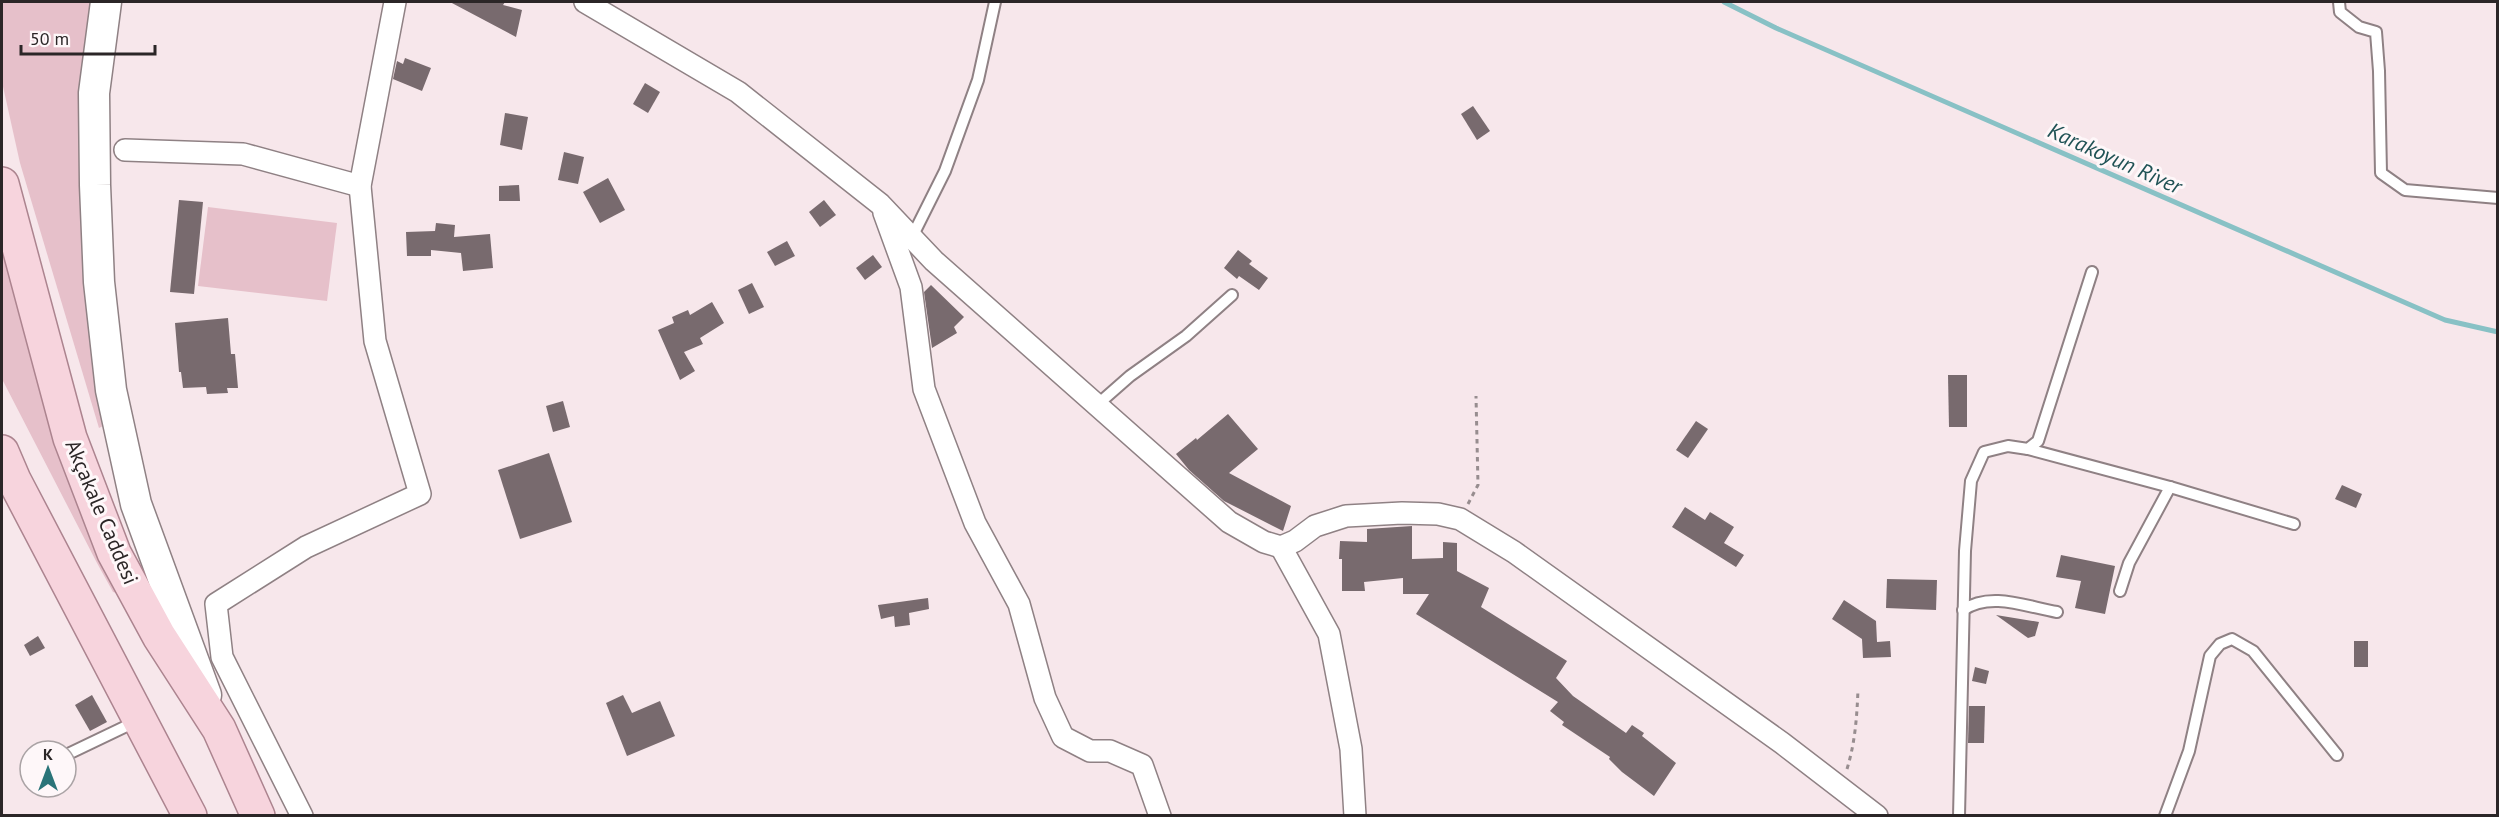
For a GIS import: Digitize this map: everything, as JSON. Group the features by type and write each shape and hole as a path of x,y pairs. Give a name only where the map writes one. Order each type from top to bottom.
{"main road":[{"path":"106,2 94,93 99,282 111,390 136,504 219,729"},
{"name":"Akçakale Caddesi","path":"2,184 69,438 114,553 159,636 219,729 258,816"},
{"path":"2,452 9,487 140,720 190,816"}],"street":[{"path":"302,816 222,657 216,604 306,547 420,494 375,341 360,186 395,2"},
{"path":"585,2 738,92 880,204 934,261 1229,522 1264,542 1281,547 1295,542 1315,526 1346,516 1402,513 1438,514 1460,519 1514,552 1877,816"},
{"path":"125,150 243,154 360,186"},
{"path":"880,204 911,287 924,389 975,523 1019,604 1045,698 1063,737 1090,751 1110,751 1142,765 1160,816"},
{"path":"1281,547 1329,634 1351,749 1355,816"}],"lane":[{"path":"912,237 945,171 978,80 995,2"},
{"path":"2339,2 2340,12 2360,27 2376,32 2381,173 2405,190 2498,198"},
{"path":"2028,449 2038,441 2092,272"},
{"path":"1097,405 1130,376 1186,336 1232,295"},
{"path":"1959,816 1965,551 1971,481 1984,452 2008,446 2028,449 2170,487 2294,524"},
{"path":"2120,591 2129,563 2170,487"},
{"path":"1963,610 1970,605 1988,601 2011,602 2057,612"},
{"path":"2165,816 2188,751 2210,656 2220,644 2232,639 2253,651 2337,755"},
{"path":"78,749 140,720"}],"path":[{"path":"1460,519 1478,485 1476,396"},
{"path":"1841,788 1853,751 1858,689"}],"shaded area":[{"path":"2,2 95,2 107,424 99,428 20,163 2,82"},
{"path":"208,207 337,223 327,301 198,286"},
{"path":"2,251 23,328 66,452 127,596 113,592 2,379"}],"building":[{"path":"450,2 505,2 503,5 522,10 516,37"},
{"path":"405,58 431,68 422,91 393,79 397,61 403,64"},
{"path":"645,83 660,92 648,113 633,104"},
{"path":"1473,106 1490,131 1477,140 1461,114"},
{"path":"505,113 528,117 522,150 500,145"},
{"path":"564,152 584,157 578,184 558,180"},
{"path":"608,178 625,210 600,223 583,192"},
{"path":"519,185 520,201 499,201 499,186"},
{"path":"179,200 203,202 194,294 170,292"},
{"path":"824,200 836,215 820,227 809,212"},
{"path":"436,223 455,225 454,237 490,234 493,268 463,271 461,253 431,250 431,256 407,256 406,232 435,231"},
{"path":"787,241 795,256 775,266 767,252"},
{"path":"1238,250 1252,261 1249,264 1268,278 1259,290 1239,276 1237,279 1224,268"},
{"path":"873,255 882,267 865,280 856,268"},
{"path":"752,283 764,307 749,314 738,290"},
{"path":"931,285 964,317 954,327 957,333 932,348 924,292"},
{"path":"712,302 724,323 700,338 703,344 684,352 695,371 680,380 658,330 674,323 672,317 688,310 690,315"},
{"path":"228,318 231,354 235,354 238,388 227,388 228,393 207,394 206,387 183,388 181,372 179,372 175,323"},
{"path":"1948,375 1967,375 1967,427 1949,427"},
{"path":"563,401 570,427 553,432 546,406"},
{"path":"1228,414 1258,449 1229,473 1291,506 1283,531 1224,501 1189,470 1176,454"},
{"path":"1696,421 1708,429 1688,458 1676,450"},
{"path":"549,453 572,522 520,539 498,470"},
{"path":"2342,485 2362,494 2356,508 2335,499"},
{"path":"1685,507 1705,520 1710,512 1734,527 1724,543 1744,555 1736,567 1672,527"},
{"path":"1412,526 1412,559 1443,558 1443,542 1457,543 1457,571 1489,588 1481,607 1567,661 1556,678 1573,696 1626,733 1632,725 1676,763 1654,796 1622,772 1609,759 1610,757 1562,725 1564,722 1550,711 1558,702 1416,614 1429,594 1403,594 1403,578 1364,582 1365,591 1342,591 1340,541 1367,542 1367,529"},
{"path":"2061,555 2115,566 2105,614 2075,608 2081,581 2056,577"},
{"path":"1887,579 1937,580 1936,610 1886,608"},
{"path":"928,598 929,609 909,613 910,625 895,627 894,616 881,619 878,605"},
{"path":"1844,600 1876,621 1877,642 1890,641 1891,657 1863,658 1862,639 1832,619"},
{"path":"1996,615 2039,622 2035,636 2028,638"},
{"path":"38,636 45,648 30,656 24,645"},
{"path":"2354,641 2368,641 2368,667 2354,667"},
{"path":"1975,667 1989,671 1986,684 1972,681"},
{"path":"92,695 107,722 90,731 75,705"},
{"path":"623,695 632,713 660,701 675,736 627,756 606,703"},
{"path":"1969,706 1985,706 1984,743 1968,743"}],"waterway":[{"name":"Karakoyun River","path":"1724,2 1776,28 2445,320 2498,332"}]}
